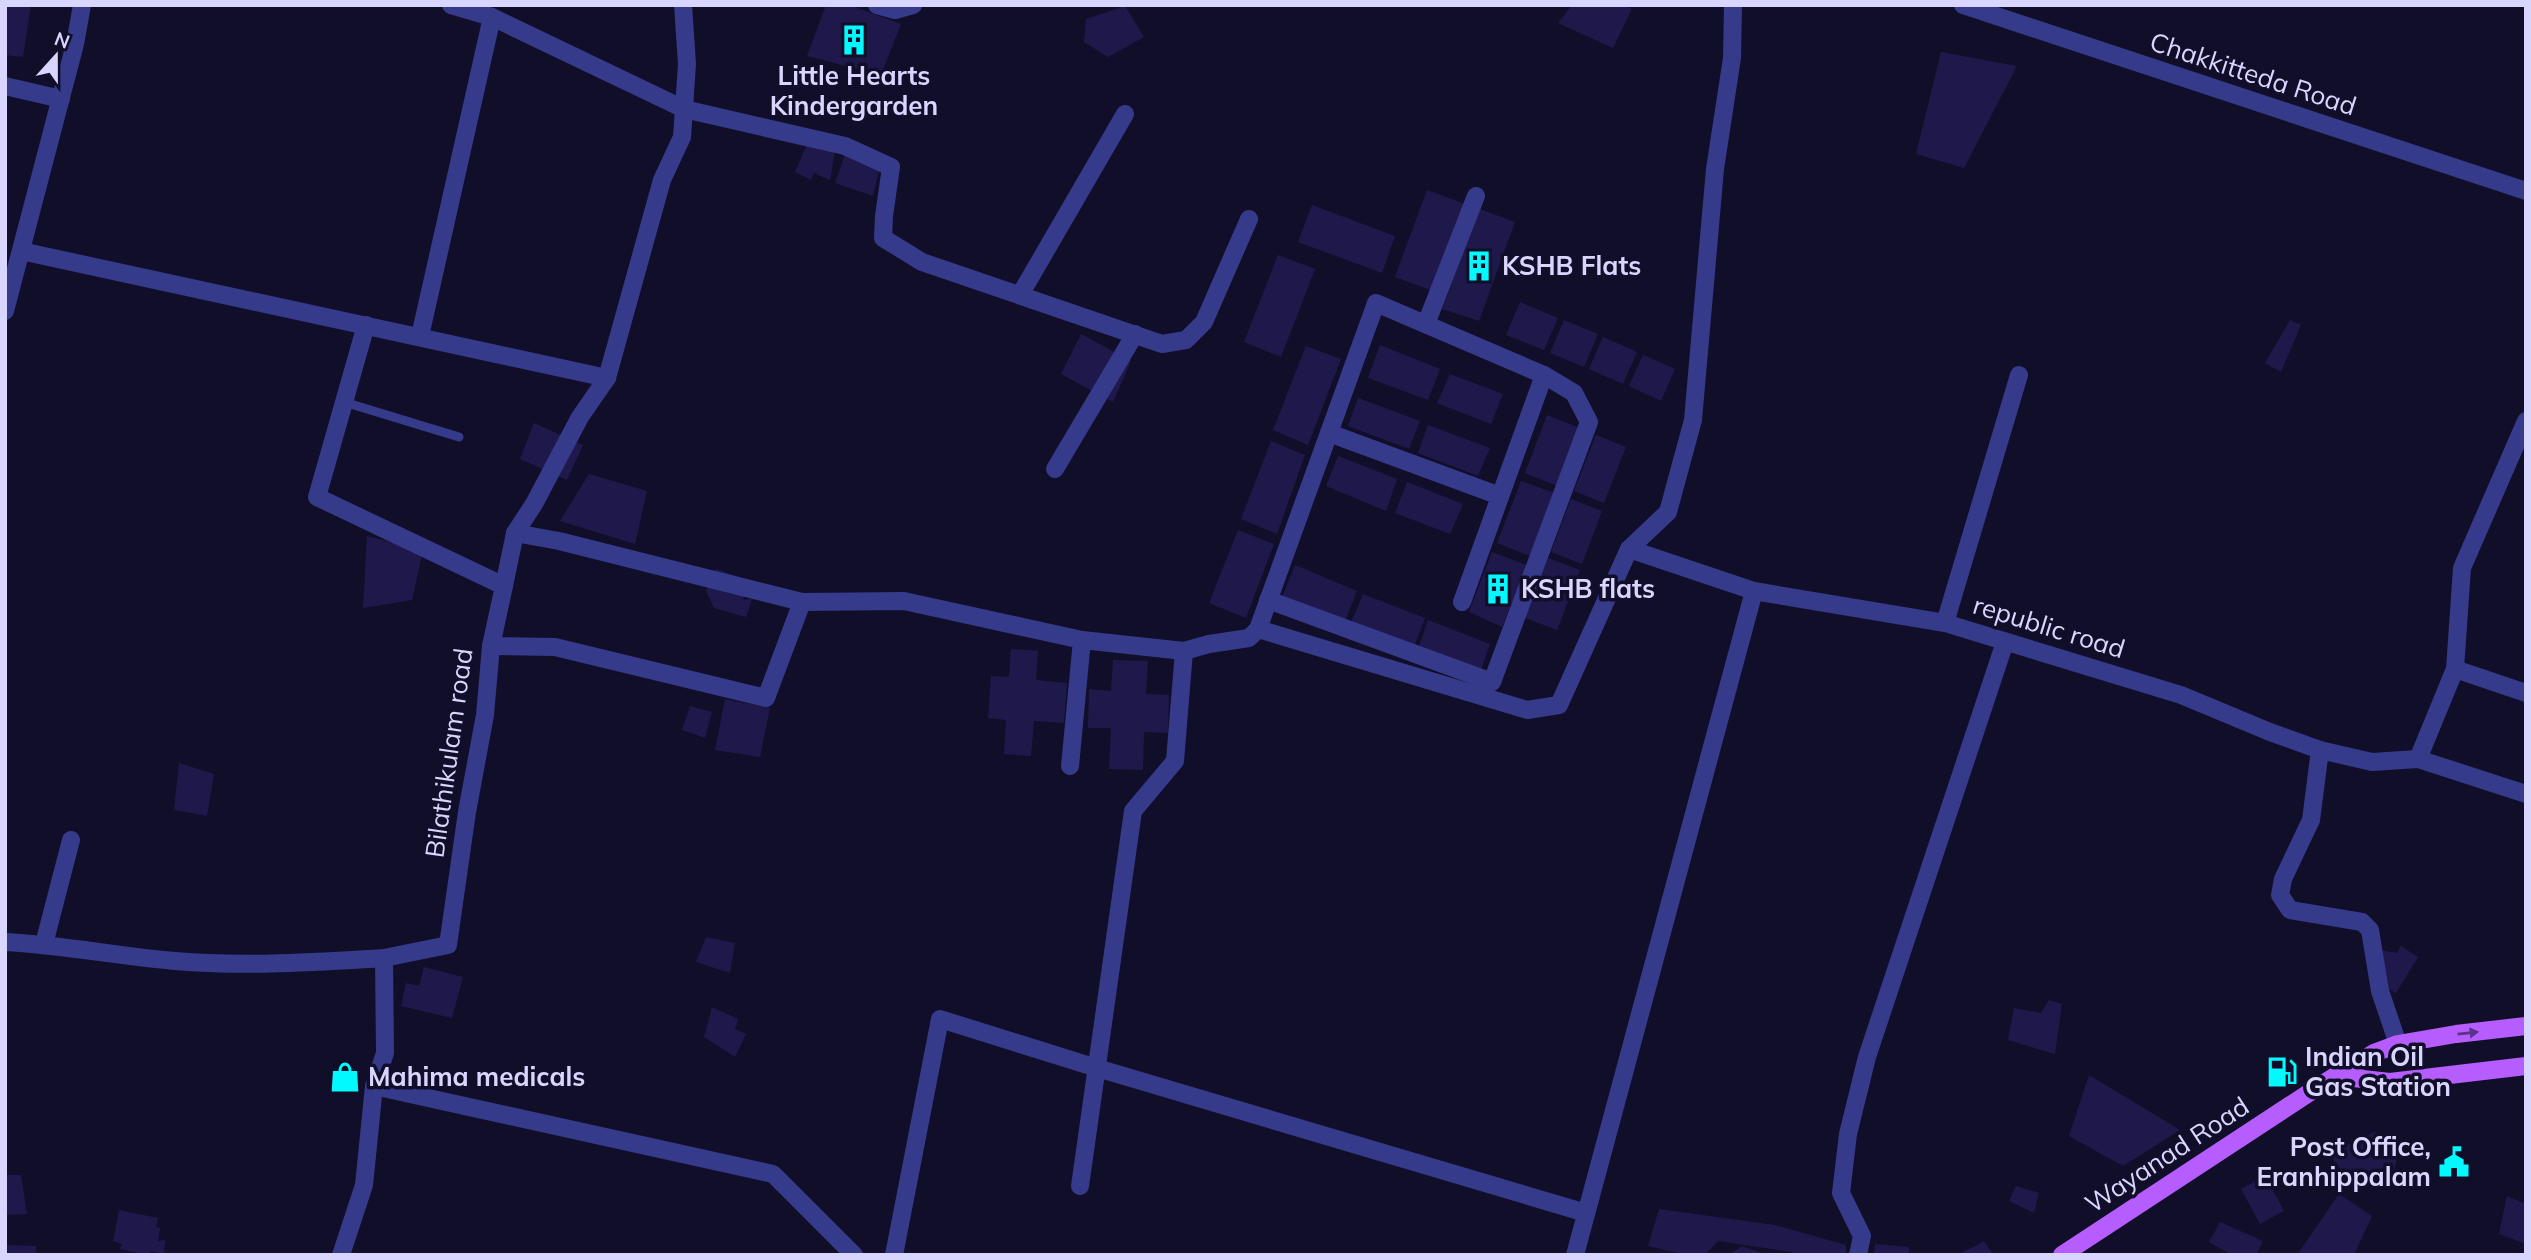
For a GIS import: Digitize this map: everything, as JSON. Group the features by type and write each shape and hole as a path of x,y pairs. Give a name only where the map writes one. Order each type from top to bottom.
{"main road":[{"name":"Wayanad Road","path":"2063,1255 2374,1053 2398,1044 2526,1026"},
{"path":"2336,1076 2390,1082 2526,1066"}],"street":[{"path":"5,311 61,99 82,5"},
{"path":"452,5 492,17 684,109 845,146 891,167 883,238 922,262 1163,344 1186,340 1204,322 1249,219"},
{"path":"683,5 687,64 682,137 662,180 607,377 580,417 534,504 515,533 559,541 802,602 904,601 1082,640 1184,651 1249,638 1258,629 1268,600 1376,303 1544,375 1574,393 1589,422 1492,682 1268,600"},
{"path":"877,5 895,10 913,5"},
{"path":"1258,629 1527,710 1559,705 1629,549 1668,512 1693,420 1715,169 1732,58 1733,5"},
{"name":"Chakkitteda Road","path":"1963,5 2526,191"},
{"path":"420,336 492,17"},
{"path":"5,86 61,99"},
{"path":"1020,295 1125,114"},
{"path":"1426,324 1476,196"},
{"path":"21,251 607,377"},
{"path":"366,325 317,497 504,586"},
{"path":"1055,469 1135,334"},
{"path":"1462,602 1544,375"},
{"path":"1945,623 2019,375"},
{"path":"2526,421 2462,568 2455,668 2418,759 2526,794"},
{"path":"1329,433 1500,496"},
{"name":"Bilathikulam road","path":"384,958 448,945 467,811 485,715 491,646 515,533"},
{"name":"republic road","path":"1629,549 1754,591 1945,623 2181,695 2320,750 2372,762 2418,759"},
{"path":"1575,1255 1754,591"},
{"path":"491,646 555,647 766,698 802,602"},
{"path":"1070,766 1082,640"},
{"path":"1858,1255 1862,1236 1841,1193 1848,1134 1867,1056 2005,642"},
{"path":"1080,1186 1133,811 1175,761 1184,651"},
{"path":"2455,668 2526,693"},
{"path":"2320,750 2311,820 2283,879 2280,895 2290,910 2362,922 2370,930 2380,991 2398,1044"},
{"path":"44,944 71,840"},
{"path":"5,942 44,944 176,961 282,964 384,958 385,1053 373,1086 364,1185 341,1255"},
{"path":"894,1255 940,1019 1586,1213"},
{"path":"373,1086 773,1174 854,1255"}],"lane":[{"path":"344,402 458,436"}],"building":[{"path":"5,5 31,5 23,57 5,55"},
{"name":"Little Hearts Kindergarden","path":"826,5 850,5 901,24 881,75 807,56"},
{"path":"1572,5 1623,5 1632,9 1613,48 1558,23"},
{"path":"1125,6 1144,37 1108,57 1084,42 1086,19"},
{"path":"1941,52 2017,66 1964,168 1916,154"},
{"path":"807,144 835,151 830,180 814,173 811,180 795,172"},
{"path":"845,154 881,163 873,196 835,183"},
{"name":"KSHB Flats","path":"1427,190 1465,204 1433,291 1395,277"},
{"path":"1312,205 1395,236 1382,273 1298,242"},
{"name":"KSHB Flats","path":"1480,209 1515,222 1479,321 1442,309"},
{"path":"1278,255 1315,269 1281,357 1244,342"},
{"name":"KSHB Flats","path":"1520,302 1558,318 1544,350 1506,335"},
{"name":"KSHB Flats","path":"1564,320 1598,334 1584,367 1550,353"},
{"path":"2290,320 2301,325 2281,372 2265,363"},
{"path":"1081,334 1131,361 1113,402 1061,374"},
{"name":"KSHB Flats","path":"1603,337 1637,352 1623,384 1589,369"},
{"path":"1380,345 1440,369 1428,400 1368,378"},
{"path":"1306,346 1341,359 1308,445 1273,430"},
{"name":"KSHB Flats","path":"1643,355 1675,369 1661,401 1629,386"},
{"path":"1450,374 1503,394 1491,424 1437,403"},
{"path":"1358,398 1420,421 1409,449 1348,426"},
{"path":"1547,415 1580,428 1557,486 1525,473"},
{"path":"534,423 583,445 567,480 520,459"},
{"path":"1428,425 1490,448 1478,476 1418,453"},
{"name":"KSHB Flats","path":"1596,435 1626,447 1604,503 1574,491"},
{"path":"1271,441 1305,455 1277,534 1241,519"},
{"path":"1338,456 1397,479 1386,511 1326,486"},
{"path":"589,474 647,491 635,544 560,521"},
{"name":"KSHB Flats","path":"1521,481 1555,493 1530,556 1497,543"},
{"path":"1407,482 1463,504 1450,534 1395,513"},
{"name":"KSHB Flats","path":"1571,499 1602,511 1582,564 1551,552"},
{"path":"1238,530 1274,544 1246,618 1209,603"},
{"path":"367,536 423,550 412,600 363,608"},
{"name":"KSHB flats","path":"1492,552 1527,565 1502,627 1469,612"},
{"name":"KSHB Flats","path":"1548,558 1580,570 1557,630 1525,618"},
{"path":"1295,565 1357,591 1345,621 1282,597"},
{"path":"716,569 739,577 738,583 747,584 743,600 752,599 746,617 714,608 706,591"},
{"path":"1363,594 1425,618 1414,647 1351,623"},
{"name":"KSHB Flats","path":"1428,620 1490,644 1480,673 1418,649"},
{"path":"1011,649 1038,651 1036,680 1067,683 1064,723 1034,721 1031,756 1004,754 1006,720 988,718 991,676 1009,677"},
{"path":"1113,660 1148,661 1146,694 1169,695 1168,733 1144,732 1143,770 1109,769 1111,728 1088,728 1089,689 1111,691"},
{"path":"725,699 770,708 760,757 715,750"},
{"path":"690,706 712,712 705,738 682,730"},
{"path":"179,763 214,774 207,816 174,810"},
{"path":"706,937 735,943 730,973 696,962"},
{"path":"2401,946 2418,957 2396,993 2376,983 2380,950 2397,953"},
{"path":"424,967 463,977 452,1018 401,1006 406,983 419,986"},
{"path":"2049,1000 2062,1004 2055,1054 2008,1040 2014,1008 2041,1013"},
{"path":"712,1007 738,1019 735,1029 746,1034 735,1057 704,1037"},
{"path":"2089,1075 2180,1130 2123,1166 2069,1136"},
{"path":"2375,1132 2398,1155 2393,1175 2370,1187 2346,1178 2329,1153"},
{"path":"5,1175 21,1175 27,1214 5,1215"},
{"path":"2265,1176 2284,1211 2260,1224 2241,1189"},
{"path":"2016,1186 2039,1193 2034,1213 2009,1201"},
{"path":"2339,1194 2372,1216 2354,1255 2305,1255 2299,1252"},
{"path":"2507,1196 2526,1204 2526,1244 2499,1234"},
{"path":"1659,1209 1775,1225 1846,1245 1846,1255 1791,1255 1792,1252 1718,1241 1705,1255 1687,1255 1648,1246"},
{"path":"119,1210 158,1218 158,1241 165,1240 164,1254 151,1251 148,1255 120,1249 122,1244 113,1241"},
{"path":"2220,1222 2263,1241 2256,1255 2232,1255 2209,1242"},
{"path":"1984,1241 1993,1255 1958,1255"},
{"path":"1875,1244 1909,1247 1909,1255 1874,1255"},
{"path":"5,1245 36,1246 36,1255 5,1255"},
{"path":"1742,1246 1764,1254 1764,1255 1729,1255"}],"place":[{"name":"Little Hearts Kindergarden","path":"854,40"},
{"name":"KSHB Flats","path":"1479,266"},
{"name":"KSHB flats","path":"1498,589"},
{"name":"Indian Oil Gas Station","path":"2282,1072"},
{"name":"Mahima medicals","path":"345,1077"},
{"name":"Post Office, Eranhippalam","path":"2454,1162"}]}
